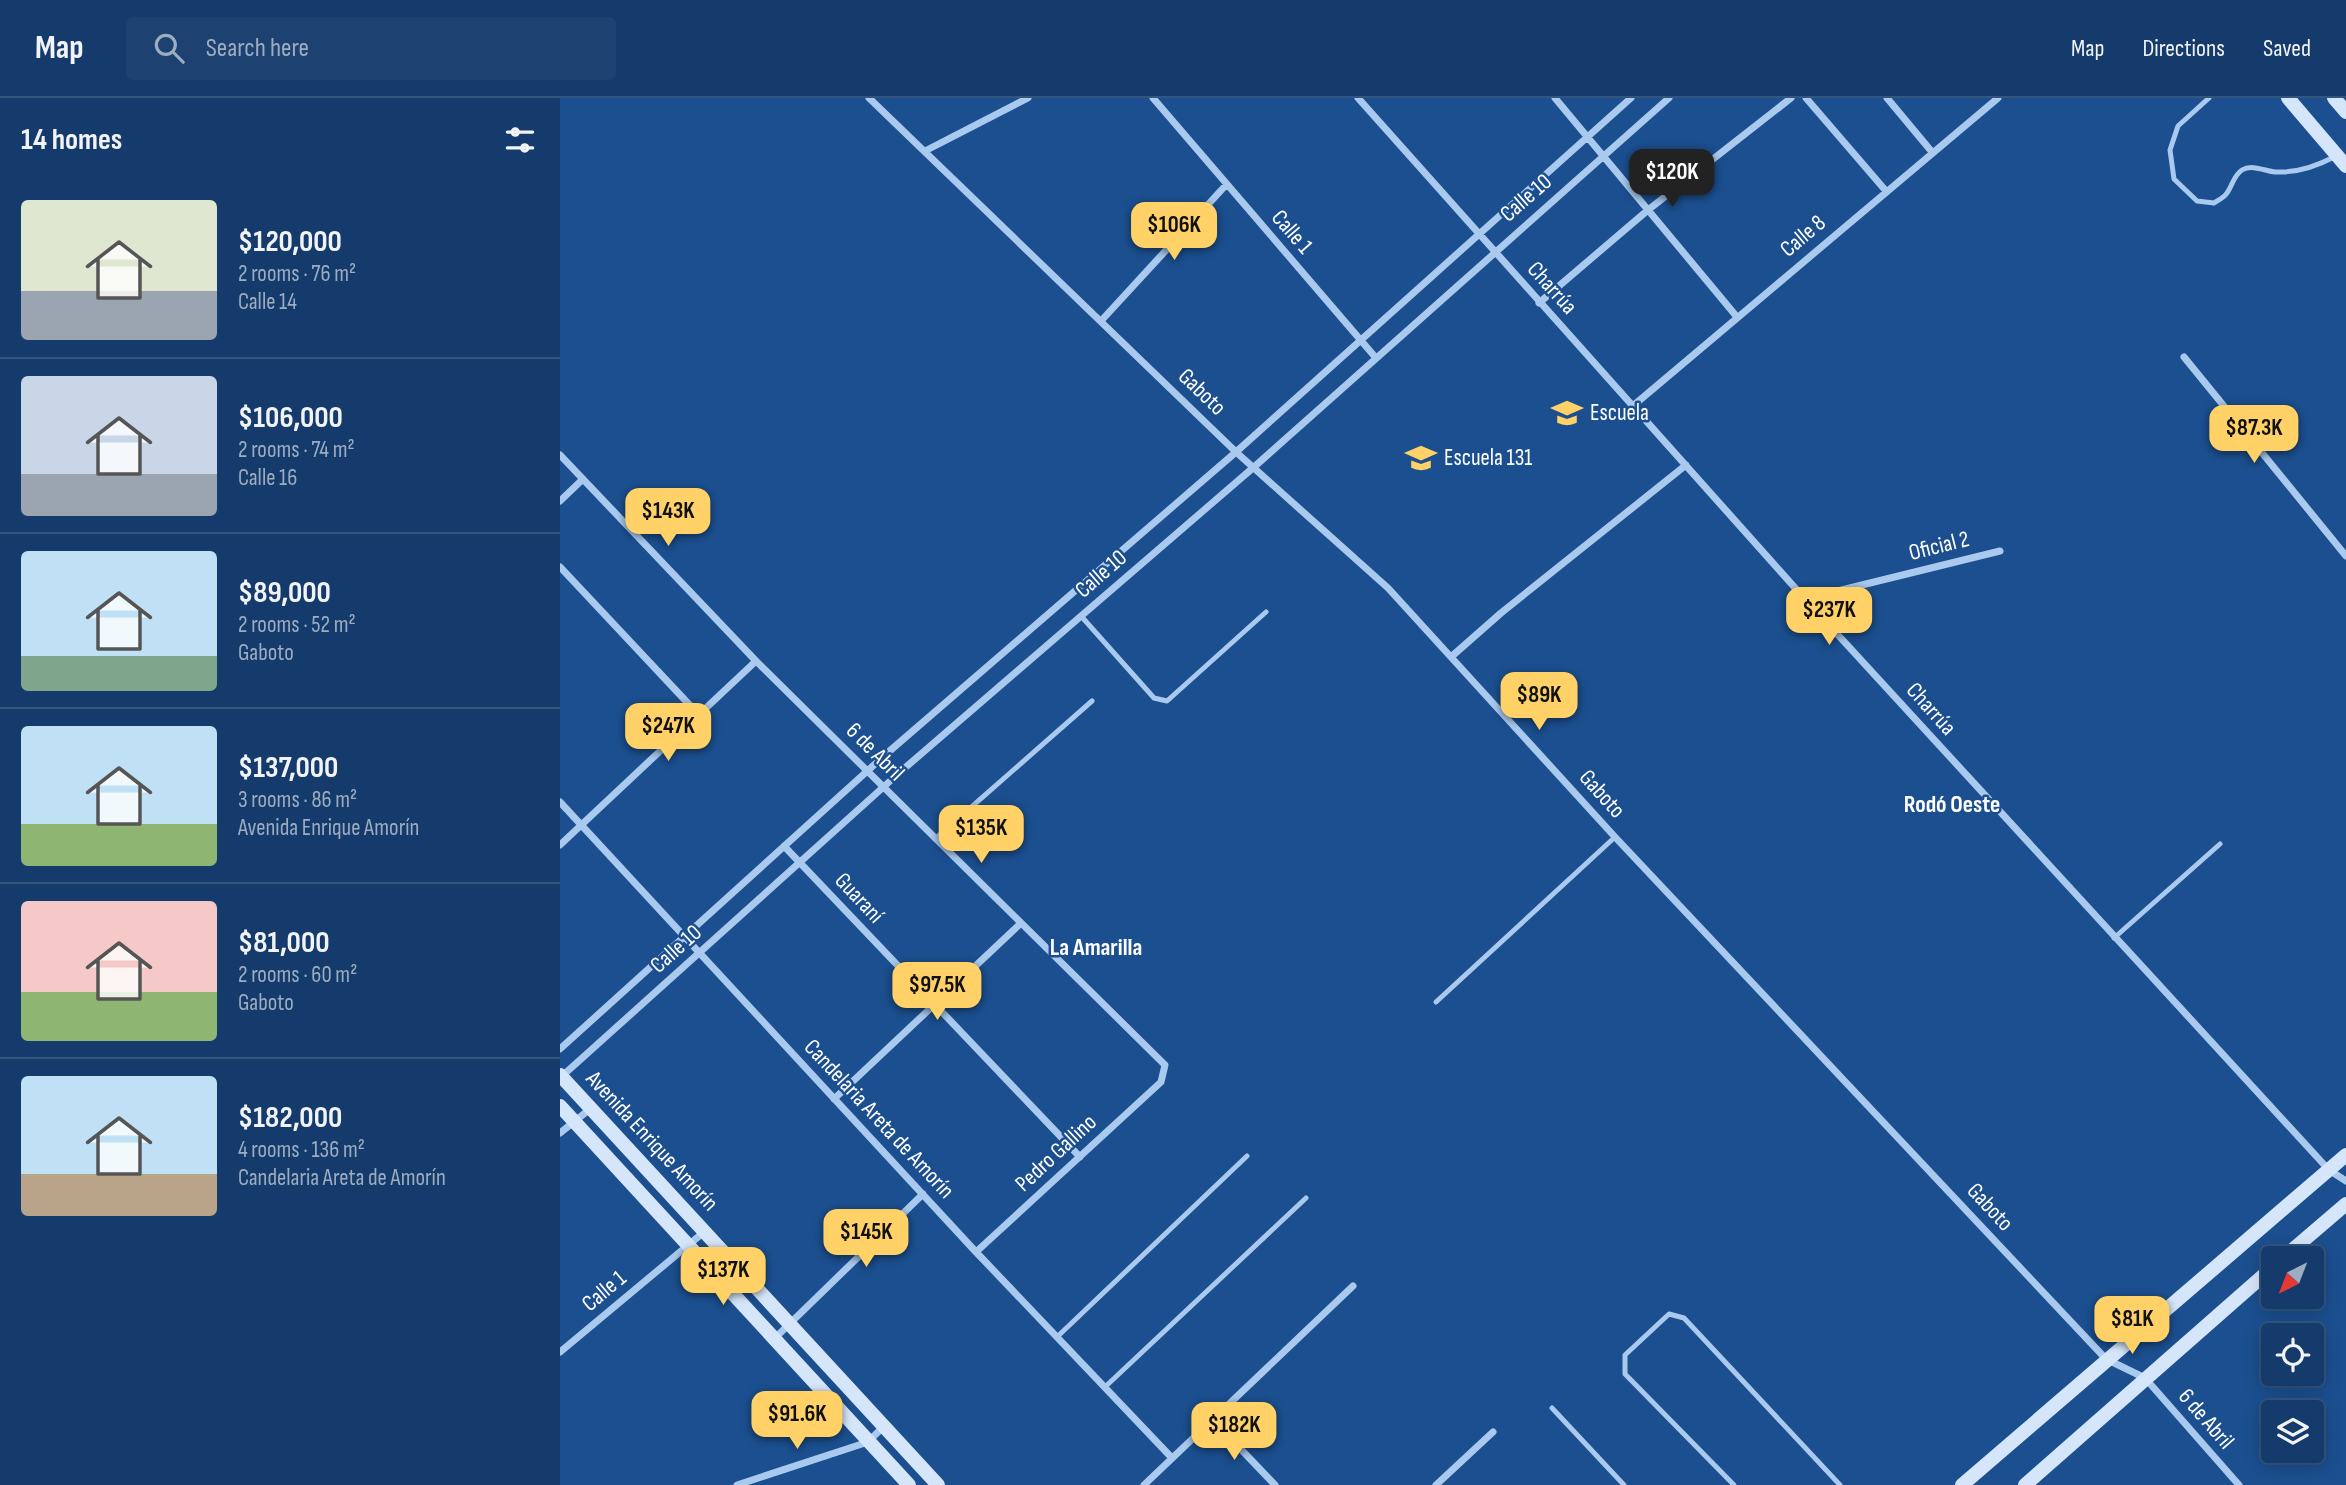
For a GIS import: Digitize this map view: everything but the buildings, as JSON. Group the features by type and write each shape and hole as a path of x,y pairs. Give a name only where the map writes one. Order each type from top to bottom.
{"street":[{"name":"Gaboto","path":"869,98 1236,452 1388,588 1615,837 2106,1359 2145,1378"},
{"path":"925,151 1028,98"},
{"name":"Calle 1","path":"1153,98 1376,358"},
{"name":"Charrúa","path":"1358,98 1805,600 2329,1170 2346,1181"},
{"path":"1555,98 1737,317"},
{"name":"Calle 10","path":"560,1049 867,772 1236,452 1631,98"},
{"name":"Calle 10","path":"561,1077 883,787 1254,467 1668,98"},
{"path":"1539,303 1648,210 1791,98"},
{"path":"1806,98 1885,191"},
{"path":"1887,98 1932,152"},
{"name":"Calle 8","path":"1634,405 1998,98"},
{"path":"2288,98 2342,160"},
{"path":"2334,98 2346,112"},
{"path":"1101,321 1226,185"},
{"path":"2184,357 2346,556"},
{"name":"6 de Abril","path":"560,455 756,661 1020,924 1149,1047 1165,1065 1161,1082"},
{"path":"1451,657 1501,613 1686,464"},
{"path":"560,501 583,478"},
{"name":"Oficial 2","path":"1805,600 2000,551"},
{"path":"560,567 699,715"},
{"path":"560,845 756,661"},
{"name":"Candelaria Areta de Amorín","path":"560,802 976,1252 1172,1458"},
{"name":"Guaraní","path":"784,846 1080,1157"},
{"path":"834,1099 1020,924"},
{"name":"Avenida Enrique Amorín","path":"561,1077 938,1485"},
{"name":"Pedro Gallino","path":"976,1252 1161,1082"},
{"name":"Avenida Enrique Amorín","path":"560,1106 909,1485"},
{"path":"560,1133 591,1109"},
{"path":"1962,1485 2346,1154"},
{"path":"775,1338 923,1194"},
{"path":"2297,1246 2346,1204"},
{"name":"Calle 1","path":"560,1352 705,1232"},
{"path":"2025,1485 2261,1277"},
{"path":"1144,1485 1353,1286"},
{"name":"6 de Abril","path":"2145,1378 2239,1485"},
{"path":"1213,1420 1275,1485"},
{"path":"737,1485 868,1442 884,1426"},
{"path":"1436,1485 1493,1432"}],"lane":[{"path":"2209,98 2178,126 2170,150 2174,179 2197,201 2214,204 2226,195 2243,169 2258,168 2276,172 2342,160"},
{"path":"1081,616 1154,698 1167,701 1266,612"},
{"path":"935,839 1092,701"},
{"path":"1436,1002 1615,837"},
{"path":"2114,938 2220,844"},
{"path":"1057,1337 1247,1156"},
{"path":"1105,1387 1306,1198"},
{"path":"1734,1485 1625,1374 1625,1354 1669,1314 1684,1318 1840,1485"},
{"path":"1552,1408 1624,1485"}],"place":[{"name":"Escuela","path":"1567,413"},
{"name":"Escuela 131","path":"1421,458"}],"district":[{"name":"Rodó Oeste","path":"1952,804"},
{"name":"La Amarilla","path":"1096,947"}]}
